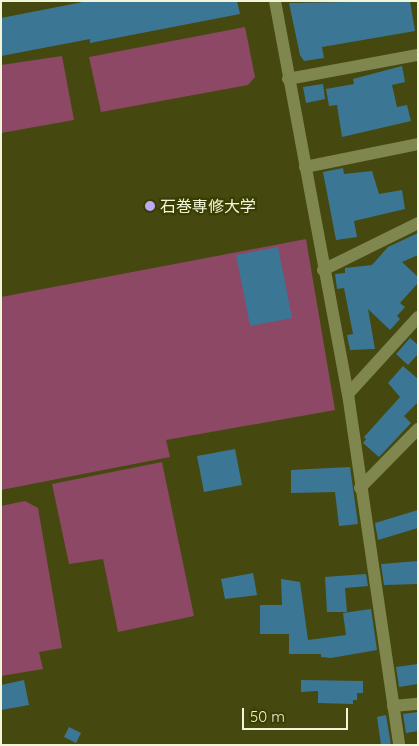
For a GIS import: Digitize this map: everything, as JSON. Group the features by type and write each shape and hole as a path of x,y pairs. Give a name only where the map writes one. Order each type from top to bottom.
{"street":[{"path":"276,1 288,79 348,394 360,488 399,745"},
{"path":"288,79 418,55"},
{"path":"305,167 418,144"},
{"path":"323,270 418,222"},
{"path":"348,394 418,317"},
{"path":"360,488 418,429"},
{"path":"393,706 418,704"}],"shaded area":[{"path":"245,27 255,77 248,85 101,112 89,57"},
{"path":"62,56 74,120 1,133 1,65"},
{"path":"306,239 335,410 166,440 170,457 1,490 1,297"},
{"path":"162,462 194,616 118,632 103,559 69,564 52,484"},
{"path":"25,501 38,508 62,648 39,652 43,669 1,676 1,506"}],"building":[{"path":"88,1 237,1 240,14 90,43 90,39 1,56 1,18"},
{"path":"410,1 415,31 322,47 324,58 304,61 300,55 289,3"},
{"path":"402,66 405,82 392,85 397,107 407,105 411,121 342,137 337,105 329,106 326,89 354,84 353,79"},
{"path":"323,84 325,99 306,103 303,87"},
{"path":"343,168 344,174 372,171 379,194 402,190 405,209 354,221 357,237 336,240 323,172"},
{"path":"418,233 418,255 402,262 418,277 418,283 400,303 405,307 397,316 400,319 390,330 368,309 375,349 350,350 347,335 353,334 344,288 337,289 335,274 345,273 345,268 372,265 388,247"},
{"path":"278,247 292,318 250,326 236,255"},
{"path":"410,338 418,345 418,354 408,365 396,354"},
{"path":"403,366 418,379 418,402 404,416 411,423 379,457 363,443 366,439 364,437 400,397 388,383"},
{"path":"235,449 242,485 204,492 197,456"},
{"path":"350,467 358,524 339,526 335,492 291,493 291,470"},
{"path":"418,510 418,528 378,540 375,523"},
{"path":"418,561 418,584 384,585 381,564"},
{"path":"253,573 257,595 225,599 221,579"},
{"path":"366,574 368,586 345,588 347,612 327,612 325,577"},
{"path":"281,579 300,582 308,640 346,635 343,613 371,609 377,650 331,658 321,657 321,654 289,654 289,634 260,634 260,605 282,605"},
{"path":"418,664 418,684 399,687 396,667"},
{"path":"24,680 29,705 1,710 1,685"},
{"path":"301,680 363,681 363,693 357,693 357,700 353,700 353,704 318,703 318,691 301,692"},
{"path":"418,712 418,731 406,733 403,714"},
{"path":"386,715 391,745 381,745 377,717"},
{"path":"69,727 81,733 76,743 64,737"}],"place":[{"name":"石巻専修大学","path":"150,206"}]}
